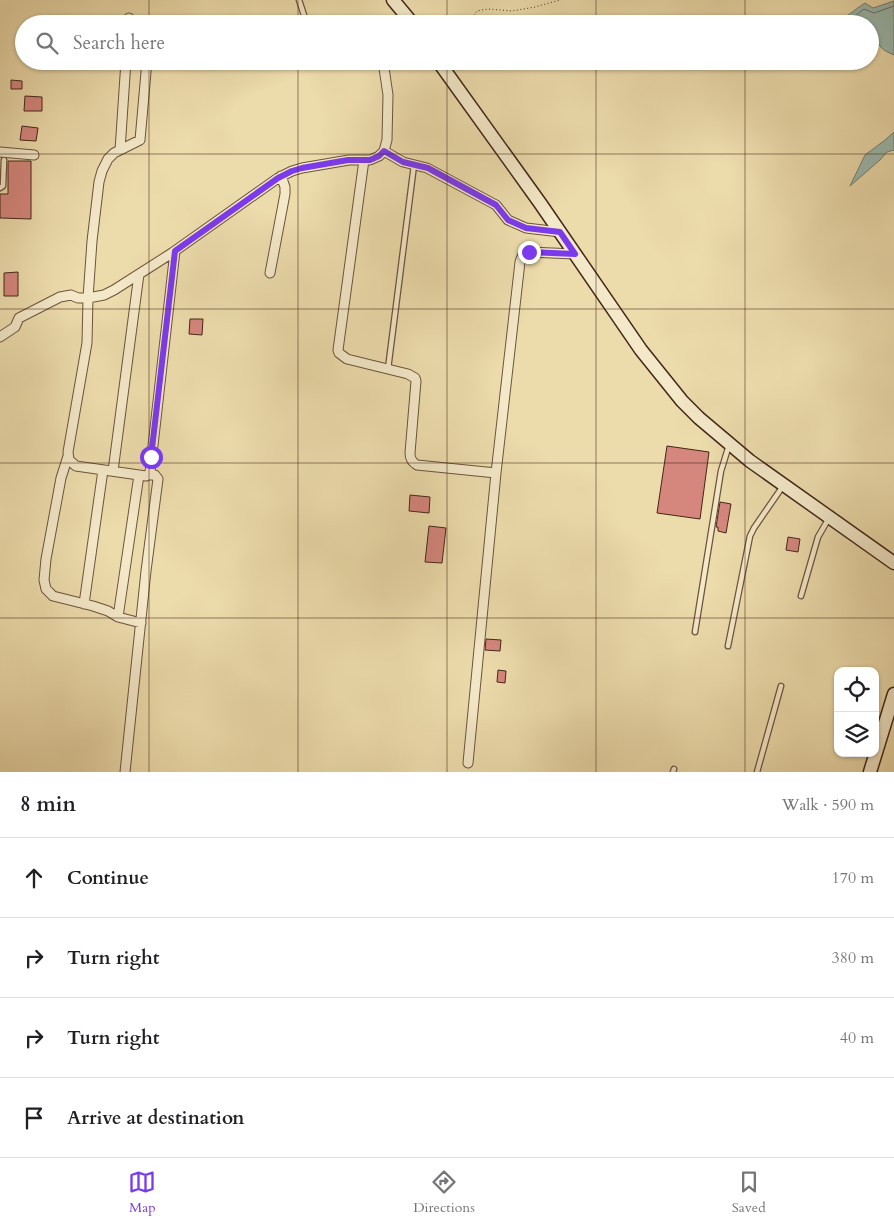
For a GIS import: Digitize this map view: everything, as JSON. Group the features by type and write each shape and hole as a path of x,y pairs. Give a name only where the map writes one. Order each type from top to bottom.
{"street":[{"path":"393,0 405,15"},
{"path":"120,150 125,70"},
{"path":"141,623 118,617 108,611 53,596 48,593 45,585 46,559 61,478 68,456 87,343 92,241 99,182 108,159 120,150 140,140 146,70"},
{"path":"0,337 15,327 19,318 60,297 71,295 78,298 88,298 104,295 175,251 280,176 302,168 348,160 370,160 379,156 384,151 387,140 388,95 384,70"},
{"path":"444,70 560,232 641,350 682,401 750,461 894,563"},
{"path":"384,151 403,162 428,168 496,205 508,220 526,228 560,232"},
{"path":"2,156 34,155"},
{"path":"364,160 339,353 347,359 408,374 415,378 410,453 412,463 496,473"},
{"path":"270,273 286,194 280,176"},
{"path":"143,475 150,472 175,251"},
{"path":"468,763 496,473 520,262 522,256 529,252 575,254"},
{"path":"113,471 139,274"},
{"path":"68,456 69,460 76,466 155,475 158,479 146,571 125,772"},
{"path":"84,604 102,470"},
{"path":"118,617 143,475"},
{"path":"870,772 894,694"}],"lane":[{"path":"299,0 304,15"},
{"path":"0,188 3,186 2,156"},
{"path":"388,369 414,165"},
{"path":"695,632 721,471 730,444"},
{"path":"728,646 750,536 783,486"},
{"path":"801,596 818,537 829,518"},
{"path":"757,772 781,686"}],"path":[{"path":"474,15 477,11 488,9 512,11 560,0"}],"water":[{"path":"894,1 894,55 881,48 879,45 879,15 848,15 865,3 873,8"},
{"path":"894,132 894,150 887,152 850,186 865,155"}],"building":[{"path":"11,80 22,81 22,89 11,89"},
{"path":"25,96 42,97 42,111 24,111"},
{"path":"22,126 38,128 36,141 20,140"},
{"path":"8,161 31,161 31,219 0,218 0,194 8,194"},
{"path":"18,272 18,296 4,296 4,273"},
{"path":"190,319 203,319 202,335 189,334"},
{"path":"667,446 709,452 700,519 657,513"},
{"path":"410,495 430,497 429,513 409,511"},
{"path":"720,502 731,504 726,533 718,531 718,527 716,527"},
{"path":"429,526 446,528 442,563 425,562"},
{"path":"788,537 800,539 798,552 786,550"},
{"path":"486,639 501,640 500,651 485,650"},
{"path":"498,670 506,671 505,683 497,682"}],"route":[{"path":"151,457 175,251 278,178 302,168 348,160 370,160 379,156 384,151 403,162 428,168 496,205 508,220 526,228 560,232 575,254 529,252"}]}
